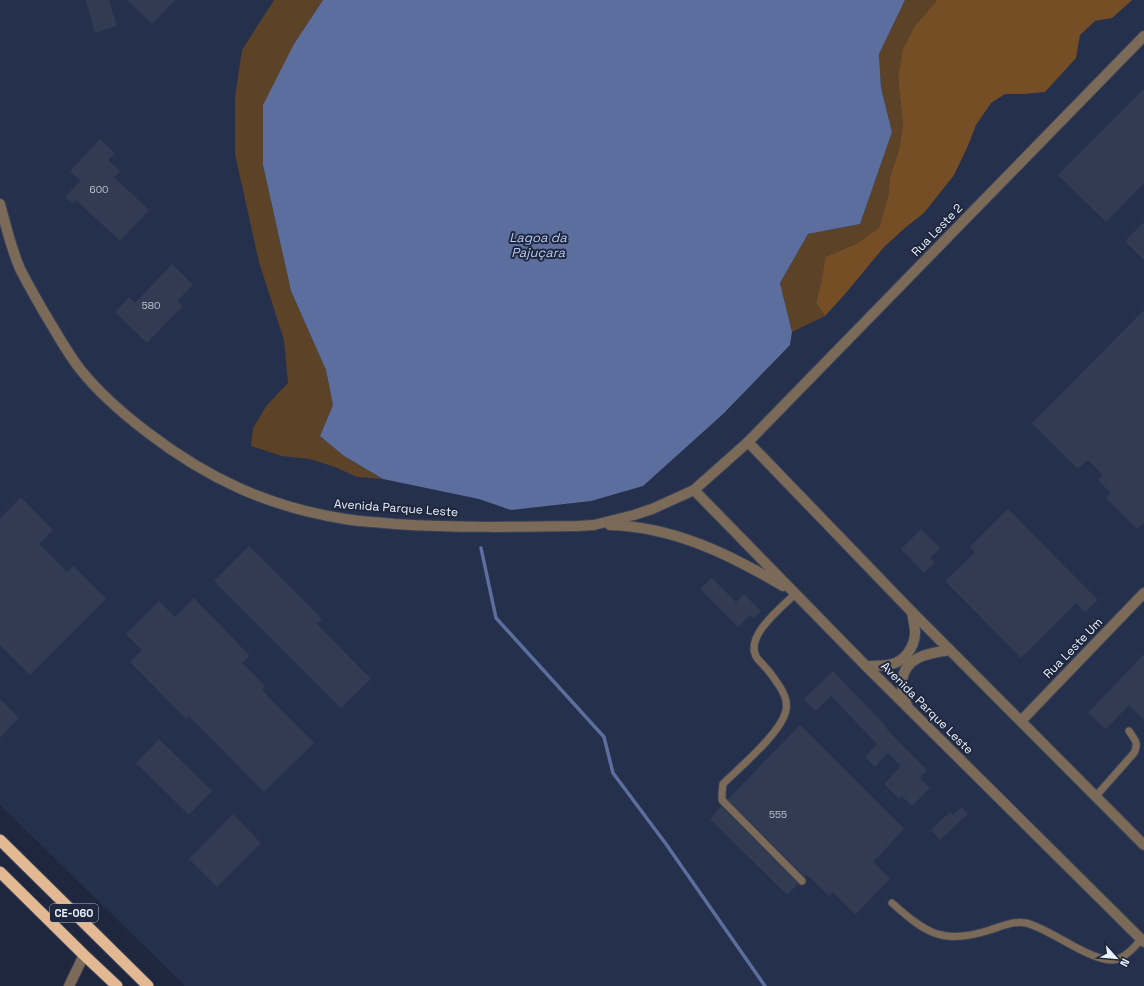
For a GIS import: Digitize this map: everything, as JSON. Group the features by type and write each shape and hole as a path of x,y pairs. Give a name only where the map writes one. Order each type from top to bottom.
{"highway":[{"name":"CE-060","path":"0,840 148,986"},
{"name":"CE-060","path":"0,872 117,986"}],"street":[{"name":"Rua Leste 2","path":"748,442 1144,36"},
{"name":"Avenida Parque Leste","path":"0,204 9,238 20,269 64,346 79,368 104,396 131,420 189,462 242,490 295,509 347,520 421,526 594,525 634,515 694,490 748,442"},
{"path":"748,442 912,612 1144,845"},
{"name":"Avenida Parque Leste","path":"694,490 866,666 1143,941"},
{"path":"594,525 623,526 649,530 695,541 755,569 793,592"},
{"name":"Rua Leste Um","path":"1021,721 1144,593"},
{"path":"866,666 893,665 901,661 908,653 915,634 912,612"},
{"path":"908,708 902,689 902,682 905,672 910,664 918,658 928,654 950,650"},
{"path":"69,986 84,955"}],"lane":[{"path":"793,592 766,622 756,639 754,648 756,657 781,688 786,700 786,710 780,724 770,737 724,784 722,800 802,881"},
{"path":"1096,796 1134,753 1137,747 1136,741 1129,731"},
{"path":"892,903 912,921 939,935 958,937 980,933 1013,922 1025,923 1037,926 1094,956 1108,960 1117,960 1143,941"}],"shaded area":[{"path":"0,0 1144,0 1144,986 185,986 0,805"},
{"path":"274,0 323,0 294,44 263,165 291,291 326,370 333,405 320,436 344,456 383,479 357,477 335,467 310,459 282,456 251,446 253,428 267,405 288,383 284,340 259,262 235,154 235,97 242,50"},
{"path":"905,0 937,0 915,26 898,79 903,124 899,150 890,177 888,197 879,229 856,244 825,257 822,279 816,303 825,316 792,332 780,283 808,234 860,224 892,132 881,88 879,54"},
{"path":"937,0 1132,0 1112,18 1095,21 1080,35 1076,58 1045,92 1005,94 991,103 976,125 954,175 924,213 884,247 825,316 816,303 822,279 825,257 856,244 879,228 888,197 890,177 899,150 903,124 898,79 903,49 915,26"}],"water":[{"name":"Lagoa da Pajuçara","path":"323,0 905,0 879,54 881,88 892,132 860,224 808,234 780,283 792,332 790,345 723,414 643,486 591,501 511,510 479,499 383,479 344,456 320,436 333,405 326,370 291,291 263,165 263,105 294,44"}],"building":[{"path":"86,0 109,0 117,26 95,33"},
{"path":"127,0 175,0 152,24"},
{"path":"1144,89 1144,183 1106,222 1058,175"},
{"path":"100,139 115,153 108,160 120,171 114,177 149,210 120,241 76,200 73,203 65,197 80,181 70,171"},
{"path":"1144,222 1144,260 1125,241"},
{"path":"172,264 193,285 177,301 183,306 147,343 115,312 129,297 135,303"},
{"path":"1144,310 1144,523 1137,529 1106,498 1111,493 1098,480 1103,475 1088,460 1078,469 1032,423"},
{"path":"21,497 53,530 39,544 67,572 73,566 106,599 30,675 0,645 0,518"},
{"path":"1008,509 1098,600 1085,612 1076,603 1021,658 945,581 975,552 970,547"},
{"path":"921,529 940,548 930,558 935,562 924,573 901,549"},
{"path":"249,546 322,619 317,624 371,679 341,708 214,581"},
{"path":"712,578 736,602 744,594 761,611 754,618 750,615 738,627 700,589"},
{"path":"194,598 250,656 242,663 265,686 262,690 314,743 264,792 189,716 186,719 130,662 142,650 126,634 159,601 175,617"},
{"path":"1144,654 1144,720 1129,705 1106,729 1088,713"},
{"path":"833,671 927,770 920,778 930,788 912,806 902,796 899,799 884,784 901,766 888,753 875,767 865,757 877,744 831,696 815,711 804,699"},
{"path":"0,699 19,718 0,738"},
{"path":"800,725 904,829 873,862 890,879 855,915 833,892 829,896 807,875 805,877 728,799"},
{"path":"159,739 212,791 189,815 136,763"},
{"path":"721,806 798,884 787,895 710,819"},
{"path":"962,807 968,814 940,840 931,830 950,812 953,815"},
{"path":"233,814 261,843 217,887 189,859"}],"waterway":[{"path":"481,548 496,618 604,737 613,773 666,844 765,986"}]}
